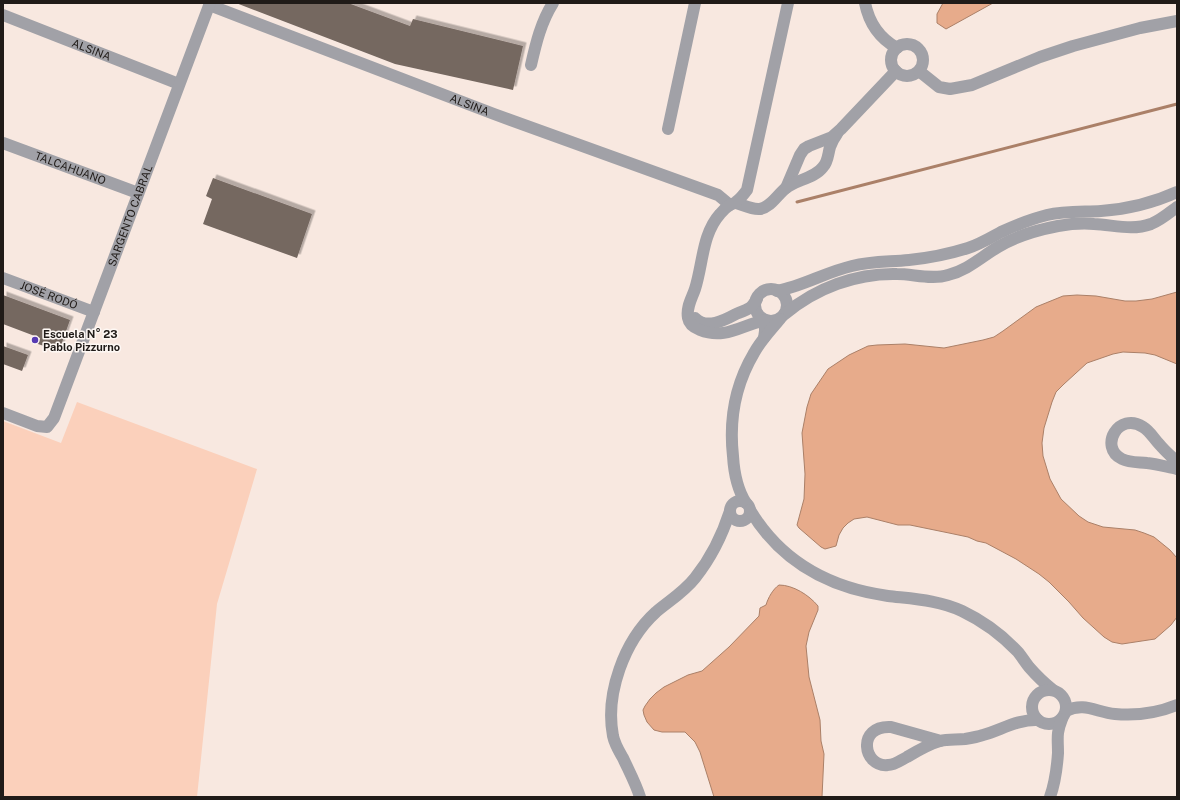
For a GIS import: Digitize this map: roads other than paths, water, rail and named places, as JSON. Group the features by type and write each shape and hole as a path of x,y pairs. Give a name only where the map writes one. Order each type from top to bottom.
{"street":[{"path":"531,65 538,34 545,15 553,3"},
{"path":"668,129 695,3"},
{"path":"788,3 747,190 733,204 719,214 706,240 695,289 690,300 688,310 688,319 690,324 699,330 726,333 765,320 775,321 792,308 825,288 854,278 882,274 947,276 966,269 997,247 1007,242 1018,237 1046,229 1083,223 1131,228 1150,224 1173,210 1161,199"},
{"path":"865,3 875,30 888,43 897,48"},
{"name":"SARGENTO CABRAL","path":"3,413 37,426 47,427 54,418 209,4"},
{"name":"ALSINA","path":"209,4 494,114 718,195 733,204 759,209 766,206 786,188"},
{"name":"ALSINA","path":"3,15 179,84"},
{"path":"919,72 939,88 950,89 972,85 1073,46 1140,28 1177,21"},
{"path":"907,44 912,45 921,52 923,62 919,72 910,76 900,74 896,71 892,62 892,56 897,48 907,44"},
{"path":"786,188 804,149 832,137 896,71"},
{"path":"786,188 818,172 823,167 834,138 841,129"},
{"name":"TALCAHUANO","path":"3,144 138,193"},
{"path":"695,289 693,314 697,320 707,324 714,323 750,308 763,292 768,290 777,291 801,284 851,266 874,262 907,261 945,255 970,247 1016,225 1048,215 1137,206 1161,199 1177,192"},
{"path":"1117,209 1119,227"},
{"path":"970,247 977,262"},
{"path":"925,276 927,258"},
{"name":"JOSÉ RODÓ","path":"3,278 94,312"},
{"path":"746,514 738,488 731,441 733,408 742,378 754,352 782,316 787,305 784,296 777,291"},
{"path":"757,299 756,309 765,320 764,338"},
{"path":"1177,462 1151,434 1143,427 1135,423 1127,422 1117,429 1113,436 1111,443 1113,451 1124,460 1177,469"},
{"path":"640,797 613,736 612,706 622,662 634,638 644,624 656,612 683,591 695,578 715,549 738,488"},
{"path":"746,514 735,520 730,515 732,507 740,501 746,514 762,528 776,544 805,568 828,580 844,586 887,596 928,600 961,611 977,619 1010,644 1039,678 1066,701 1064,715 1058,728 1057,768 1050,797"},
{"path":"723,531 746,514"},
{"path":"1029,667 1034,678 1035,685 1033,703 1035,716 1050,727 1057,739"},
{"path":"1021,722 1038,694 1042,691 1047,690 1056,692 1082,707"},
{"path":"941,741 888,766 882,766 875,762 870,757 867,750 867,744 872,732 883,727 891,727 941,741 966,739 984,735 1028,720 1054,723 1076,707 1113,714 1126,714 1146,713 1177,705"}],"waterway":[{"path":"797,202 1177,104"}],"place":[{"name":"Escuela N° 23 Pablo Pizzurno","path":"35,340"}]}
